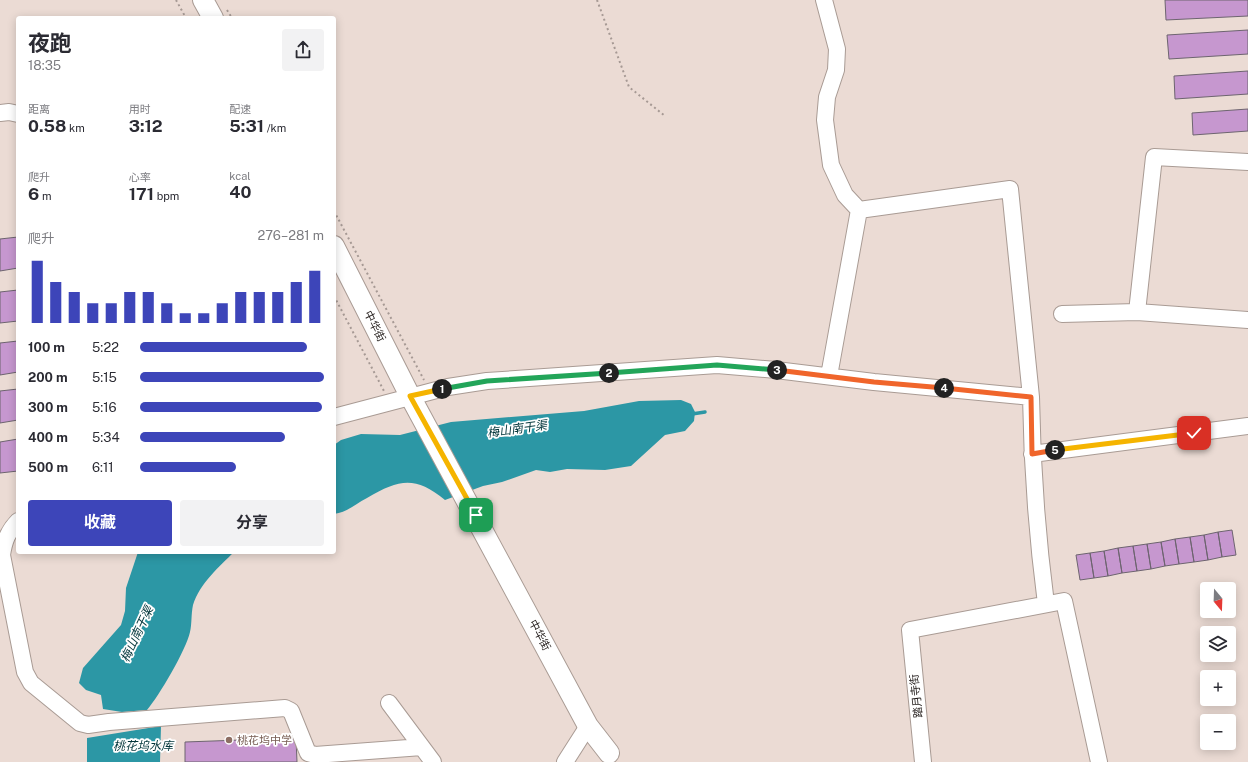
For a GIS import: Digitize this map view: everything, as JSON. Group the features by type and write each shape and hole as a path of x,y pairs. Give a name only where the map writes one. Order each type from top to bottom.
{"main road":[{"path":"203,0 212,16"},
{"name":"中华街","path":"336,250 413,401 476,515 588,726 610,757"}],"street":[{"path":"824,0 837,49 836,70 827,97 825,120 831,165 845,195 859,210"},
{"path":"0,113 9,112 16,114"},
{"path":"1137,312 1154,157 1248,162"},
{"path":"859,210 1010,189 1031,397 1032,454 1037,532 1046,604 1064,601 1099,762"},
{"path":"829,376 859,210"},
{"path":"1062,314 1137,312 1248,320"},
{"path":"336,417 413,401 448,387 487,381 717,365 1031,397"},
{"path":"1032,454 1248,426"},
{"path":"16,523 4,540 2,555 25,672 31,683 80,723 88,725 284,708 291,711 308,753 315,756 422,747"},
{"name":"踏月寺街","path":"922,762 910,630 1046,604"},
{"path":"389,703 433,762"},
{"path":"565,762 588,726"}],"path":[{"path":"176,0 185,16"},
{"path":"597,0 629,87 665,116"}],"water":[{"path":"681,400 691,404 695,412 694,421 685,431 665,435 631,466 605,470 567,469 550,472 536,470 502,482 483,486 445,500 425,487 407,483 398,484 363,500 347,510 336,514 336,444 341,440 361,434 400,435 451,422 584,411 639,401"},
{"path":"137,554 232,554 210,576 196,597 193,605 190,632 183,650 165,684 152,703 147,710 122,712 103,709 101,695 86,690 79,683 83,668 121,625 125,611 126,588"},
{"name":"桃花坞水库","path":"161,726 160,762 87,762 87,738"}],"building":[{"path":"1165,0 1248,0 1248,16 1166,20"},
{"path":"1248,30 1248,54 1169,59 1167,35"},
{"path":"1248,71 1248,94 1175,99 1174,76"},
{"path":"1248,109 1248,131 1193,135 1192,113"},
{"path":"16,237 16,268 0,271 0,239"},
{"path":"16,290 16,321 0,323 0,292"},
{"path":"16,341 16,372 0,375 0,343"},
{"path":"16,389 16,420 0,423 0,391"},
{"path":"16,439 16,471 0,473 0,442"},
{"path":"1232,530 1236,555 1222,557 1218,532"},
{"path":"1218,532 1222,557 1208,560 1204,535"},
{"path":"1204,535 1208,560 1194,562 1190,537"},
{"path":"1190,537 1194,562 1179,564 1175,539"},
{"path":"1175,539 1179,564 1165,566 1161,542"},
{"path":"1161,542 1165,566 1151,569 1147,544"},
{"path":"1147,544 1151,569 1137,571 1133,546"},
{"path":"1133,546 1137,571 1122,573 1118,548"},
{"path":"1118,548 1122,573 1108,576 1104,551"},
{"path":"1104,551 1108,576 1094,578 1090,553"},
{"path":"1090,553 1094,578 1080,580 1076,555"},
{"path":"296,738 297,762 185,762 185,742"}],"waterway":[{"name":"梅山南干渠","path":"692,414 705,412"}],"place":[{"name":"桃花坞中学","path":"229,740"}],"route":[{"path":"476,515 410,396 448,387 487,381 717,365 1031,397 1032,454 1194,433"}]}
